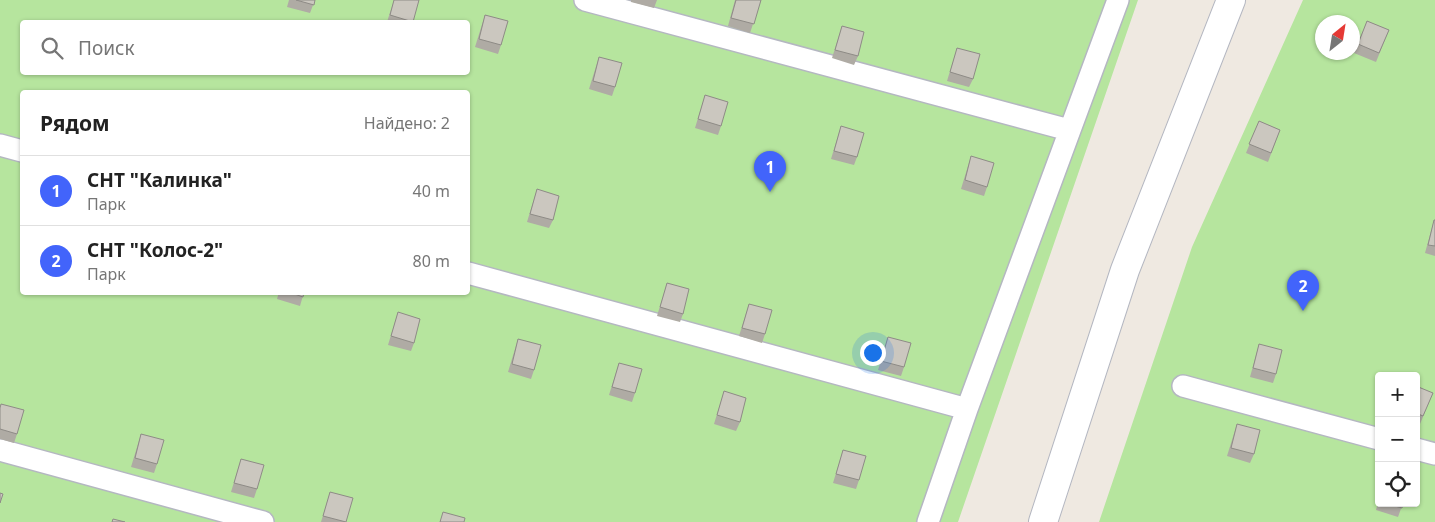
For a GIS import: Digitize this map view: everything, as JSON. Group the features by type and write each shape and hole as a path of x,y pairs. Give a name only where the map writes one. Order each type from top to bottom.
{"street":[{"path":"1043,522 1125,270 1231,0"}],"lane":[{"path":"585,0 1069,130"},
{"path":"928,522 967,409 1118,0"},
{"path":"0,145 20,150"},
{"path":"470,274 967,409"},
{"path":"1183,386 1375,438"},
{"path":"0,450 263,522"},
{"path":"1420,450 1435,454"}],"green space":[{"path":"0,0 1138,0 958,522 0,522"},
{"path":"1303,0 1435,0 1435,522 1099,522 1192,247"}],"building":[{"path":"296,0 315,0 314,5"},
{"path":"394,0 419,0 414,20 390,15"},
{"path":"736,0 761,0 754,24 731,18"},
{"path":"485,15 508,21 501,45 479,39"},
{"path":"1367,21 1389,30 1379,53 1360,45 1360,39"},
{"path":"842,26 864,32 858,56 835,50"},
{"path":"957,48 980,54 973,79 950,72"},
{"path":"599,57 622,63 615,87 593,81"},
{"path":"705,95 728,102 721,126 698,119"},
{"path":"1259,121 1280,130 1271,153 1249,144"},
{"path":"841,126 864,133 857,157 834,151"},
{"path":"971,156 994,163 987,187 965,180"},
{"path":"537,189 559,196 553,220 530,214"},
{"path":"1435,220 1435,246 1428,245"},
{"path":"667,283 689,289 683,314 660,307"},
{"path":"749,304 772,310 765,334 742,328"},
{"path":"398,312 420,319 414,343 391,336"},
{"path":"888,337 911,343 904,367 881,361"},
{"path":"518,339 541,345 534,370 512,364"},
{"path":"1259,344 1282,350 1276,374 1253,368"},
{"path":"619,363 642,369 635,393 612,387"},
{"path":"1420,388 1433,393 1423,416 1420,415"},
{"path":"724,391 746,398 740,422 717,415"},
{"path":"1,404 24,410 17,434 0,429"},
{"path":"1237,424 1260,430 1254,454 1231,448"},
{"path":"141,434 164,440 157,464 135,458"},
{"path":"843,450 866,456 859,480 836,474"},
{"path":"241,459 264,465 257,489 234,483"},
{"path":"330,492 353,498 346,522 323,516"},
{"path":"443,512 465,518 464,522 440,522"},
{"path":"113,519 125,522 112,522"}],"place":[{"name":"СНТ \"Калинка\"","path":"770,192"},
{"name":"СНТ \"Колос-2\"","path":"1303,311"}]}
